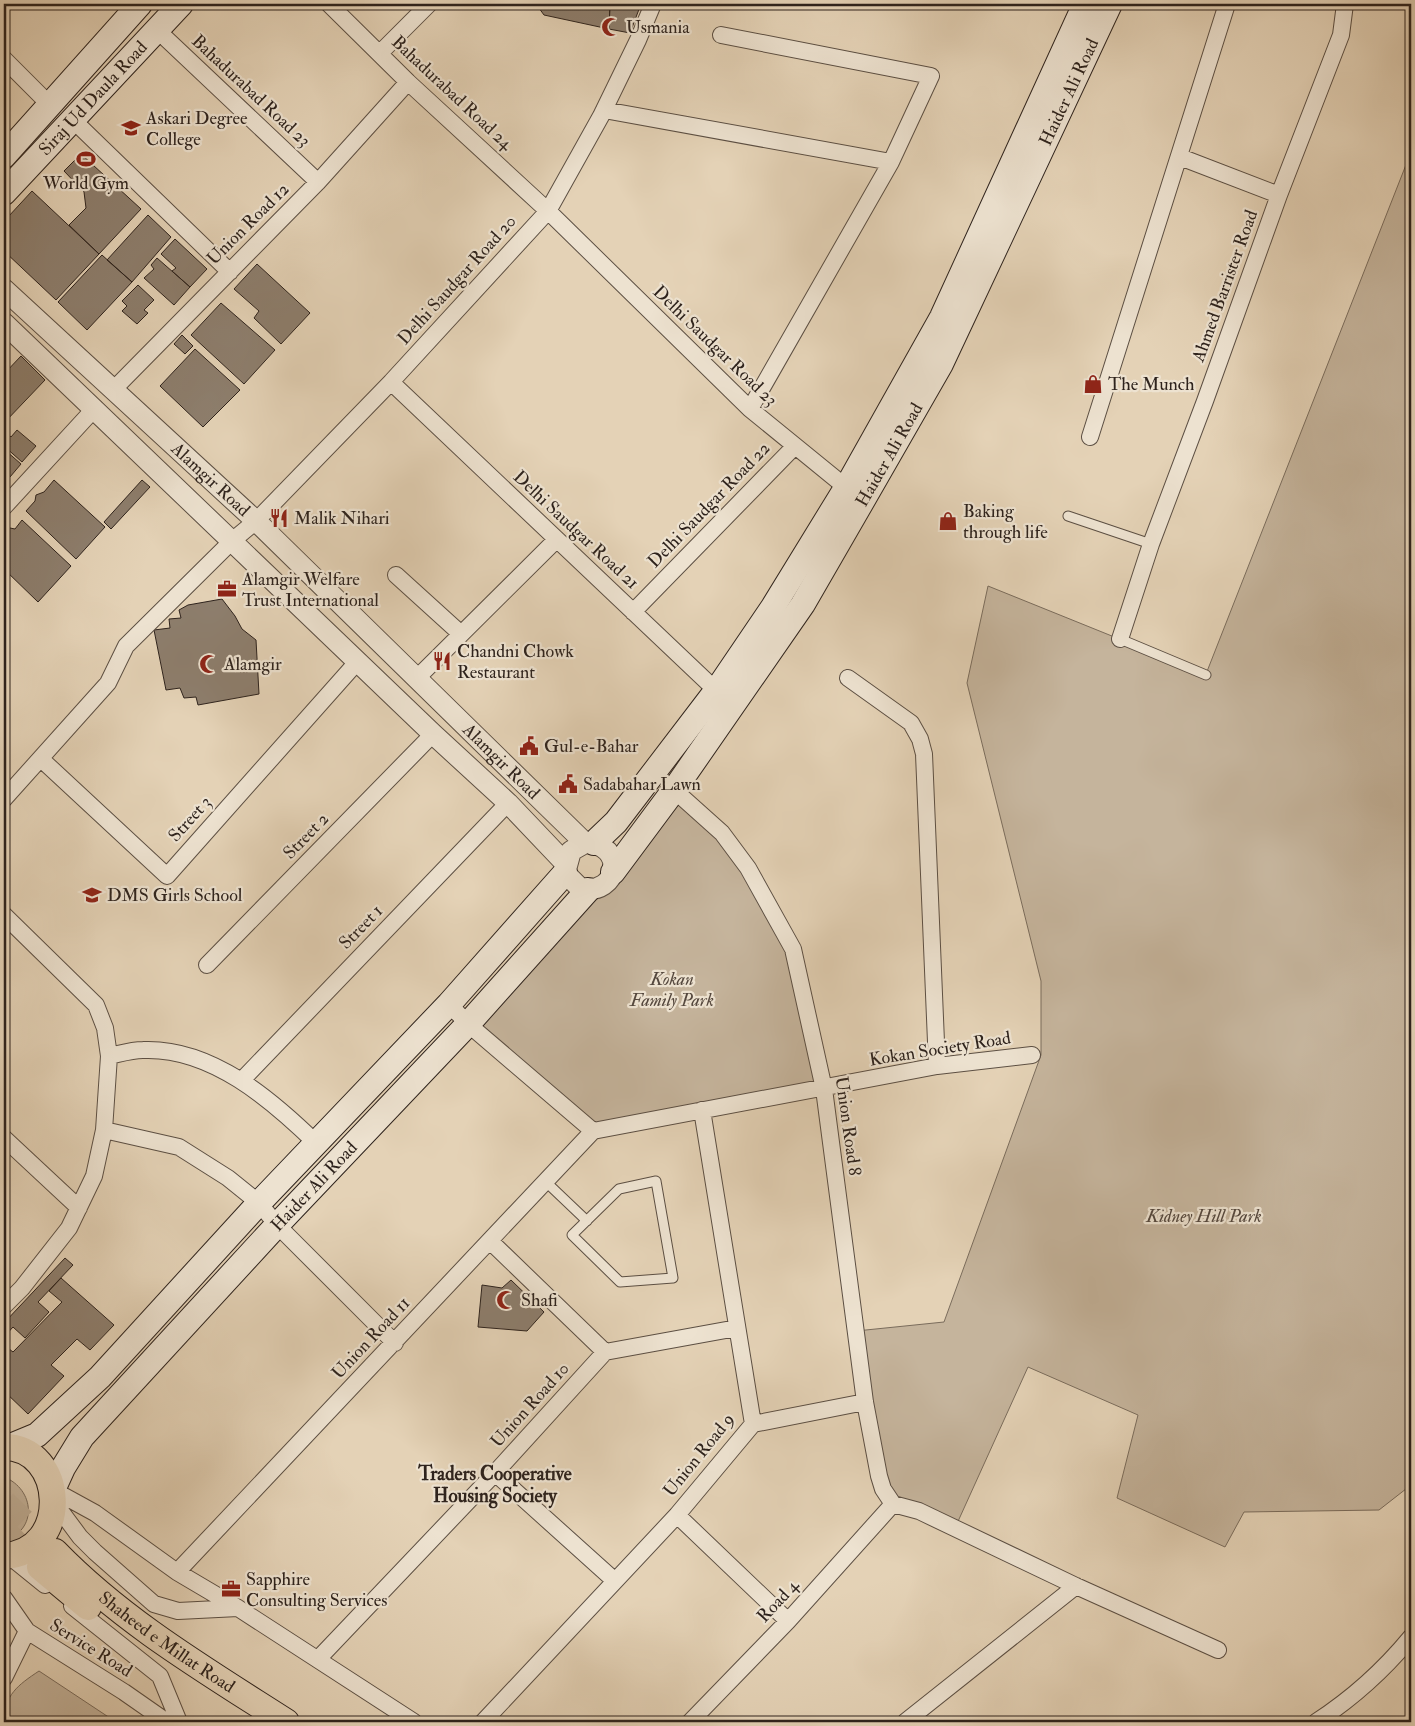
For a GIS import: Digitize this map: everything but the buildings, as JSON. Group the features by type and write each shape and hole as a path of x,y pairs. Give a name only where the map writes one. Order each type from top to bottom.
{"main road":[{"name":"Siraj Ud Daula Road","path":"4,156 140,4"},
{"name":"Siraj Ud Daula Road","path":"4,192 181,4"},
{"name":"Haider Ali Road","path":"590,843 616,822 725,699 802,604 942,317 1086,4"},
{"name":"Haider Ali Road","path":"854,494 941,364 1110,4"},
{"name":"Haider Ali Road","path":"613,872 674,790 725,699"},
{"name":"Haider Ali Road","path":"6,1447 36,1435 94,1383 259,1203 449,1004 566,868"},
{"name":"Haider Ali Road","path":"53,1496 62,1468 82,1437 104,1416 277,1225 468,1024 588,890"},
{"path":"6,1447 24,1452 37,1462 47,1475 53,1496 52,1517 44,1534 30,1548 6,1556"},
{"name":"Shaheed e Millat Road","path":"258,1722 143,1647 83,1603 47,1559 160,1641 286,1722"}],"street":[{"name":"Bahadurabad Road 24","path":"329,4 408,82 548,210"},
{"path":"380,53 429,4"},
{"name":"Delhi Saudgar Road 20","path":"4,799 42,759 108,683 126,646 232,541 256,521 391,382 548,210 604,110 653,4"},
{"path":"1090,437 1227,4"},
{"name":"Ahmed Barrister Road","path":"1120,639 1151,544 1205,401 1279,194 1341,35 1345,4"},
{"name":"Bahadurabad Road 23","path":"156,29 318,182"},
{"path":"721,35 931,76 890,162 750,409"},
{"path":"4,59 49,104"},
{"name":"Union Road 12","path":"112,390 318,182 408,82"},
{"path":"604,110 890,162"},
{"path":"72,119 230,272"},
{"path":"1180,157 1279,194"},
{"name":"Delhi Saudgar Road 23","path":"548,210 750,409 794,447 854,494"},
{"name":"Alamgir Road","path":"4,289 256,521 590,843"},
{"name":"Alamgir Road","path":"4,323 95,408 433,734 508,803 566,868"},
{"name":"Delhi Saudgar Road 21","path":"391,382 725,699"},
{"path":"4,507 95,408"},
{"name":"Delhi Saudgar Road 22","path":"633,612 794,447"},
{"path":"417,678 556,540"},
{"path":"396,575 461,634"},
{"name":"Street 3","path":"42,759 167,876 358,661"},
{"path":"848,678 911,723 920,739 924,754 937,1066"},
{"name":"Street 2","path":"207,965 433,734"},
{"name":"Union Road 8","path":"674,790 696,808 727,840 748,868 792,949 824,1089 865,1402 879,1476 883,1489 893,1504"},
{"name":"Street 1","path":"242,1080 508,803"},
{"path":"590,843 602,845 611,854 614,862 613,872 604,886 588,890 573,884 566,868 571,851 590,843"},
{"path":"4,914 96,1005 105,1028 108,1056 104,1130 94,1176 69,1228 22,1288 4,1306"},
{"path":"449,1004 468,1024 593,1131"},
{"path":"108,1056 142,1050 187,1056 242,1080 283,1111 317,1144"},
{"name":"Kokan Society Road","path":"593,1131 824,1089 937,1066 1032,1055"},
{"name":"Union Road 9","path":"483,1722 677,1515 752,1424 702,1110"},
{"path":"104,1130 179,1147 228,1178 259,1203 277,1225 395,1342"},
{"name":"Union Road 11","path":"178,1572 593,1131"},
{"path":"4,1138 79,1208"},
{"path":"490,1241 605,1352 737,1328"},
{"name":"Union Road 10","path":"318,1659 495,1473 605,1352"},
{"path":"752,1424 865,1402"},
{"path":"495,1473 614,1581"},
{"path":"53,1496 96,1513 178,1572 238,1608 414,1722"},
{"path":"53,1496 85,1542 154,1604 178,1610 238,1608"},
{"path":"893,1504 920,1511 1076,1586 1218,1650"},
{"name":"Road 4","path":"690,1722 788,1621 893,1504"},
{"path":"677,1515 788,1621"},
{"path":"6,1556 160,1676 179,1722"},
{"path":"904,1722 1076,1586"},
{"name":"Service Road","path":"4,1598 27,1631 124,1692 167,1722"},
{"path":"4,1678 27,1631"},
{"path":"1316,1722 1346,1702 1374,1678 1411,1637"}],"lane":[{"path":"1068,516 1151,544"},
{"path":"1120,639 1206,675"},
{"path":"656,1181 673,1278 620,1282 572,1235 587,1221 619,1189 656,1181"},
{"path":"545,1182 587,1221"}],"green space":[{"name":"Kidney Hill Park","path":"1411,152 1411,1485 1379,1510 1244,1512 1225,1547 1117,1498 1138,1415 1028,1367 955,1528 893,1504 856,1331 944,1322 1041,1055 1041,981 967,683 988,586 1206,674"},
{"name":"Kokan Family Park","path":"674,790 722,833 793,949 824,1089 593,1131 468,1024"},
{"path":"4,1477 22,1491 27,1500 28,1510 23,1528 15,1535 4,1540"},
{"path":"39,1671 116,1722 4,1722 7,1705 14,1692"}],"tunnel":[{"path":"4,1503 55,1552"},
{"path":"4,1532 38,1565"}],"place":[{"name":"Usmania","path":"611,27"},
{"name":"Askari Degree College","path":"131,128"},
{"name":"World Gym","path":"86,159"},
{"name":"The Munch","path":"1093,384"},
{"name":"Malik Nihari","path":"279,518"},
{"name":"Baking through life","path":"948,521"},
{"name":"Alamgir Welfare Trust International","path":"227,589"},
{"name":"Chandni Chowk Restaurant","path":"442,661"},
{"name":"Alamgir","path":"209,664"},
{"name":"Gul-e-Bahar","path":"529,746"},
{"name":"Sadabahar Lawn","path":"568,784"},
{"name":"DMS Girls School","path":"92,895"},
{"name":"Shafi","path":"506,1300"},
{"name":"Sapphire Consulting Services","path":"231,1589"}],"district":[{"name":"Traders Cooperative Housing Society","path":"495,1485"}]}
